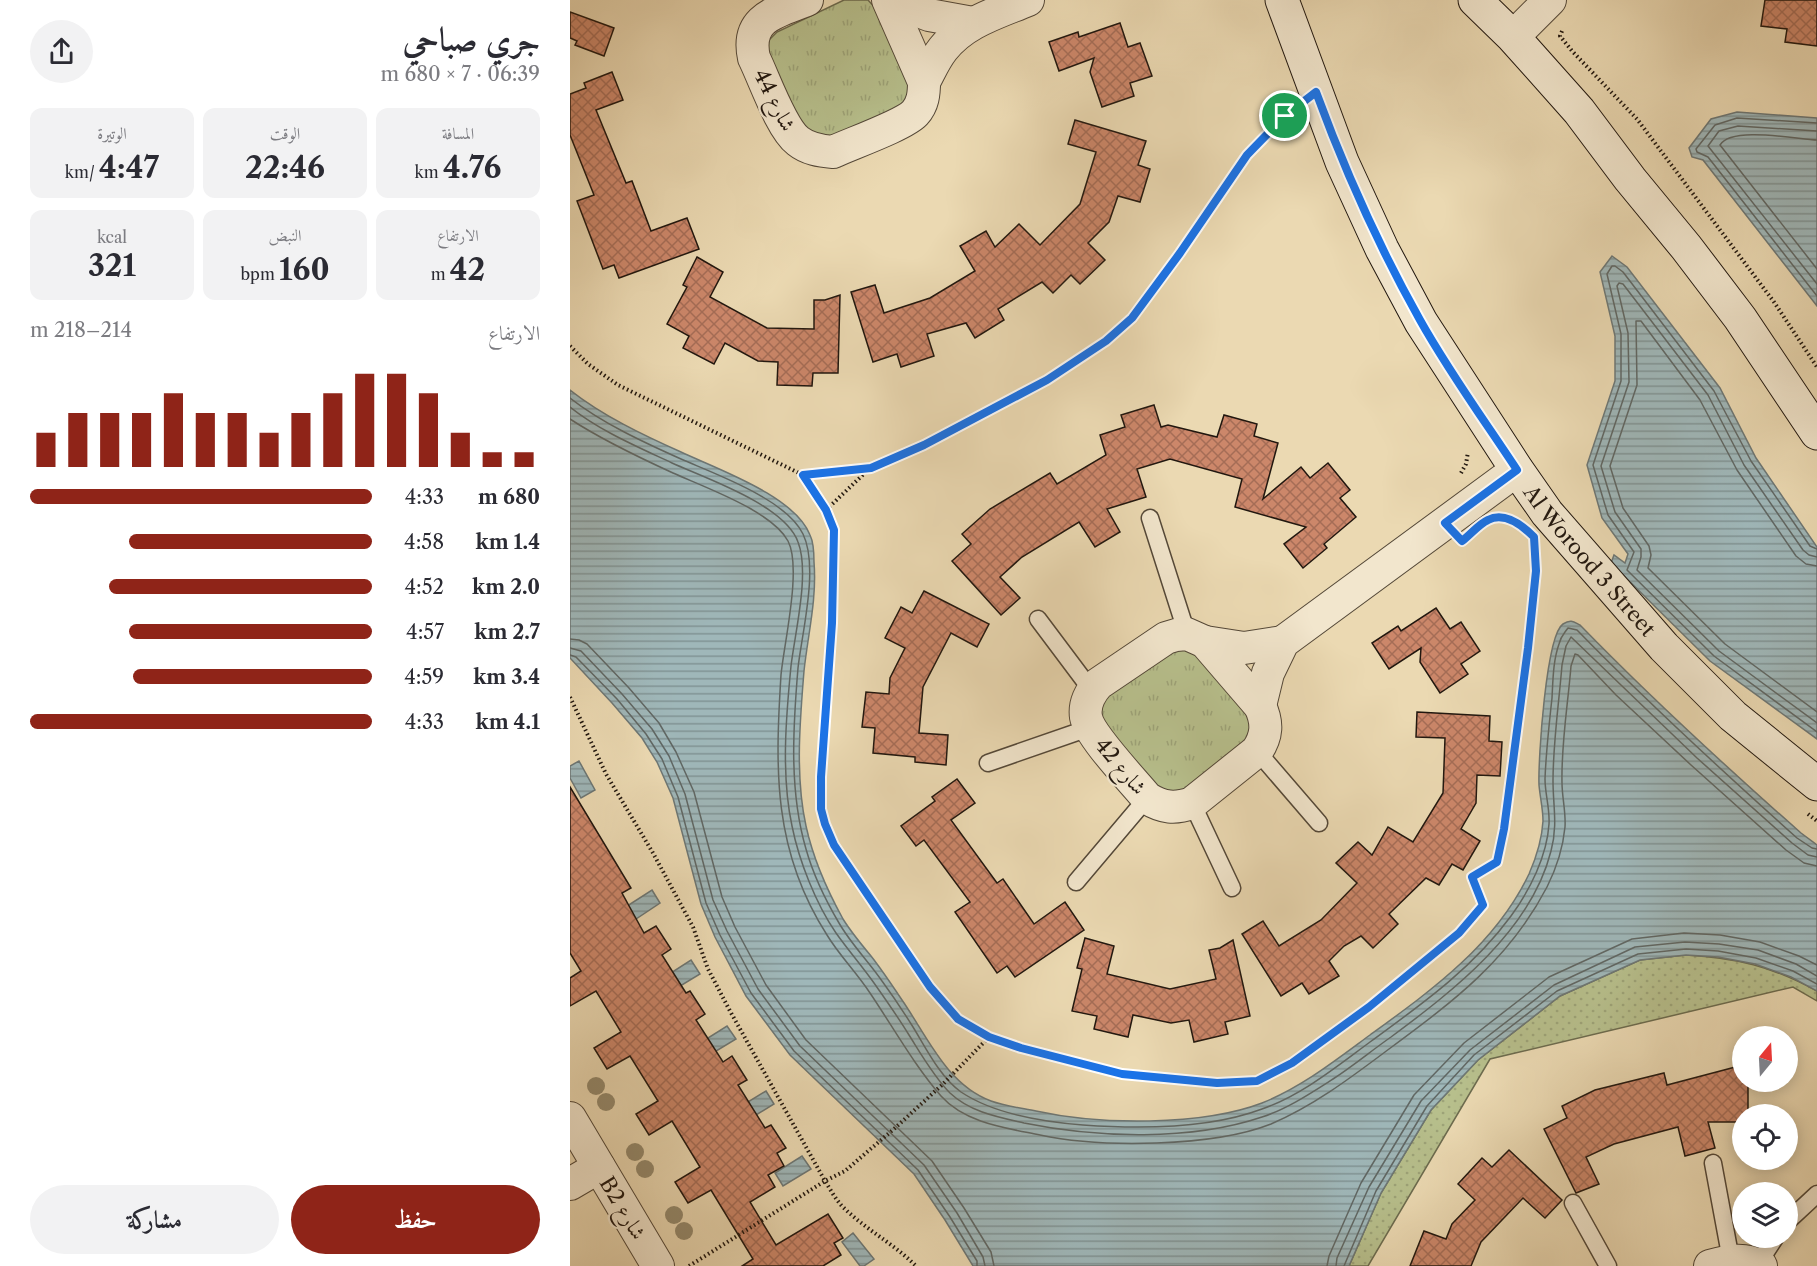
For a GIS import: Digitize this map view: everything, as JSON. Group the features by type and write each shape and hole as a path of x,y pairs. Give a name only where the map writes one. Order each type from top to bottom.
{"street":[{"name":"شارع 44","path":"807,0 766,16 753,35 752,47 754,58 787,130 807,147 833,152 909,119 921,102 924,82 942,50 956,35 973,22 1028,0"},
{"path":"889,0 924,82"},
{"path":"889,0 929,15 973,22"},
{"name":"Al Worood 3 Street","path":"1282,0 1342,162 1382,249 1421,322 1517,470 1547,513 1664,647 1733,716 1817,784"},
{"path":"1475,0 1513,37 1578,111 1686,247 1740,318 1817,433"},
{"path":"1513,37 1557,12"},
{"path":"1092,691 1098,684 1166,638 1176,635 1244,648 1283,642 1517,470"},
{"path":"1192,803 1257,751 1263,742 1266,730 1265,718 1260,706 1196,638"},
{"path":"1260,706 1269,673 1283,642"},
{"name":"شارع 42","path":"1092,691 1086,709 1089,728 1148,798 1169,808 1192,803"},
{"path":"1733,716 1817,760"},
{"name":"B2 شارع","path":"570,1118 658,1266"},
{"path":"570,1184 599,1167"}],"lane":[{"path":"1149,518 1196,638"},
{"path":"1038,619 1092,691"},
{"path":"988,763 1089,728"},
{"path":"1257,751 1319,823"},
{"path":"1076,882 1148,798"},
{"path":"1192,803 1232,888"},
{"path":"1713,1163 1740,1264 1762,1248"},
{"path":"1798,1212 1817,1194"},
{"path":"1573,1203 1608,1266"}],"path":[{"path":"1557,12 1560,36 1637,119 1774,302 1817,368"},
{"path":"803,475 871,468 924,445 1047,380 1106,341 1132,318 1175,261 1247,155 1285,116 1316,92"},
{"path":"1285,116 1296,125"},
{"path":"570,346 588,364 618,385 803,475 826,510 834,530 832,623 821,777 821,809 825,824 843,861 930,987 958,1019 989,1037 1021,1048 1122,1074 1217,1083 1257,1081 1292,1063 1378,1000 1459,933 1483,905 1472,877 1497,862 1504,829 1528,648 1536,571 1535,545"},
{"path":"1459,476 1466,464 1468,453 1465,444"},
{"path":"826,510 871,468"},
{"path":"570,697 606,774 653,853 693,927 708,969 730,1011 825,1181 840,1204 901,1251 916,1266"},
{"path":"689,1266 825,1181 845,1171 895,1128 989,1037"}],"green space":[{"path":"844,0 868,0 878,11 909,77 908,100 900,109 828,143 807,140 766,50 769,40 777,32"},
{"path":"1192,646 1250,717 1251,737 1181,792 1161,793 1102,722 1101,710 1103,703 1111,693 1170,649"},
{"path":"1686,955 1722,958 1769,969 1817,991 1817,1001 1793,987 1490,1059 1368,1266 1349,1266 1381,1193 1431,1110 1478,1060 1560,996 1640,960"}],"water":[{"path":"1737,112 1817,118 1817,306 1703,160 1692,157 1689,148 1711,119"},
{"path":"1612,256 1627,267 1720,388 1756,458 1817,547 1817,739 1710,661 1611,563 1614,555 1625,563 1628,554 1602,518 1587,465 1615,381 1615,336 1600,272"},
{"path":"570,390 624,424 753,485 789,508 802,521 812,541 815,576 804,671 799,768 806,826 812,850 843,919 887,978 939,1058 962,1084 976,1094 1007,1106 1061,1116 1119,1121 1181,1119 1238,1111 1277,1097 1305,1081 1439,983 1499,923 1515,899 1534,862 1543,821 1539,772 1548,673 1557,633 1563,624 1570,621 1580,625 1744,783 1817,845 1817,991 1791,977 1755,964 1718,957 1686,955 1640,960 1560,996 1478,1060 1431,1110 1381,1193 1349,1266 973,1266 914,1174 790,1055 746,996 715,937 701,904 673,798 657,762 642,738 570,658"},
{"path":"579,761 595,790 581,798 570,778 570,766"},
{"path":"652,890 660,903 633,921 624,908"},
{"path":"691,960 700,974 672,991 663,978"},
{"path":"727,1026 736,1039 708,1056 700,1043"},
{"path":"766,1091 774,1104 746,1121 738,1108"},
{"path":"802,1156 811,1169 783,1186 775,1173"},
{"path":"853,1233 874,1259 864,1266 860,1266 842,1242"}],"building":[{"path":"1765,0 1817,0 1817,46 1785,42 1787,29 1761,26"},
{"path":"570,12 614,28 604,56 575,45 577,41 570,38"},
{"path":"1120,23 1128,47 1140,43 1152,76 1130,83 1134,96 1102,107 1090,72 1094,58 1059,71 1049,42 1078,32 1079,37"},
{"path":"612,72 623,100 596,110 626,183 632,181 651,231 687,218 699,249 619,278 614,265 603,269 577,201 594,195 570,135 570,94 586,88 584,83"},
{"path":"1075,120 1146,141 1138,165 1150,169 1140,202 1118,196 1109,222 1088,243 1105,260 1080,284 1071,275 1053,293 1042,282 998,309 1004,320 975,338 966,323 927,334 934,356 901,367 897,354 873,362 851,292 875,285 884,313 930,298 975,271 960,246 986,231 995,247 1019,224 1040,245 1080,204 1096,152 1068,144"},
{"path":"697,257 723,272 710,297 767,328 814,329 814,300 825,300 840,295 838,373 813,373 812,386 777,385 778,362 758,361 725,343 714,364 683,348 689,336 667,324 687,287 683,285"},
{"path":"1154,405 1161,427 1168,425 1217,437 1224,415 1257,424 1254,436 1278,443 1263,499 1301,467 1310,478 1328,463 1350,490 1340,498 1356,517 1324,544 1327,548 1303,568 1284,544 1306,527 1235,507 1242,479 1170,459 1137,469 1146,497 1107,509 1120,532 1095,547 1079,522 1022,557 1000,577 1020,598 1001,615 952,561 971,544 962,534 990,509 1050,473 1057,484 1106,455 1100,435 1125,427 1121,415"},
{"path":"924,591 989,624 977,647 951,633 923,687 919,733 948,735 946,765 915,762 915,757 873,753 875,728 862,727 866,692 889,694 890,678 905,648 885,638 901,607 912,613"},
{"path":"1436,608 1450,629 1461,622 1480,651 1461,664 1468,674 1440,693 1420,662 1421,648 1389,669 1372,643 1398,626 1401,631"},
{"path":"1417,712 1490,716 1489,741 1502,742 1500,776 1477,775 1476,803 1461,829 1480,841 1463,870 1452,864 1439,885 1426,878 1389,914 1398,924 1373,948 1361,936 1344,946 1329,961 1339,976 1309,994 1302,983 1281,996 1242,934 1263,921 1279,946 1321,920 1357,883 1336,863 1358,842 1372,855 1388,827 1413,842 1443,793 1445,738 1416,737"},
{"path":"957,779 975,803 951,820 997,883 1003,879 1034,924 1065,902 1084,930 1015,977 1007,966 997,973 955,912 970,902 924,840 916,846 901,826 935,801 932,797"},
{"path":"570,787 631,888 622,893 644,933 656,926 671,949 662,955 686,993 690,991 705,1014 696,1020 723,1062 732,1056 747,1080 738,1085 765,1128 771,1125 786,1148 777,1153 784,1166 768,1175 775,1187 750,1202 776,1245 828,1214 843,1238 834,1243 841,1255 823,1266 742,1266 753,1259 711,1190 688,1203 675,1182 700,1167 672,1121 649,1135 636,1114 658,1101 630,1056 607,1069 594,1048 621,1032 596,991 570,1006 570,978 581,971 570,953"},
{"path":"1085,938 1114,946 1107,974 1170,989 1216,979 1209,950 1220,948 1233,940 1250,1016 1225,1022 1228,1034 1194,1042 1189,1020 1171,1023 1133,1015 1128,1037 1094,1029 1097,1016 1072,1011 1082,969 1077,968"},
{"path":"1732,1068 1732,1092 1748,1092 1748,1104 1732,1104 1732,1122 1708,1122 1715,1148 1685,1156 1678,1127 1614,1144 1586,1157 1599,1184 1576,1193 1544,1129 1567,1118 1562,1106 1595,1090 1664,1073 1667,1085"},
{"path":"1509,1150 1562,1200 1545,1218 1523,1198 1481,1242 1471,1266 1410,1266 1424,1231 1446,1239 1452,1224 1475,1200 1458,1184 1482,1158 1492,1167"}],"route":[{"path":"1316,92 1342,162 1382,249 1421,322 1517,470 1445,523 1462,541 1489,519 1506,518 1522,525 1534,537 1537,553 1536,571 1504,829 1497,862 1472,877 1483,905 1459,933 1369,1007 1292,1063 1257,1081 1217,1083 1122,1074 1021,1048 989,1037 958,1019 930,987 834,845 821,809 821,777 832,623 834,530 826,510 803,475 871,468 924,445 1047,380 1106,341 1132,318 1247,155 1285,116 1316,92"}]}
